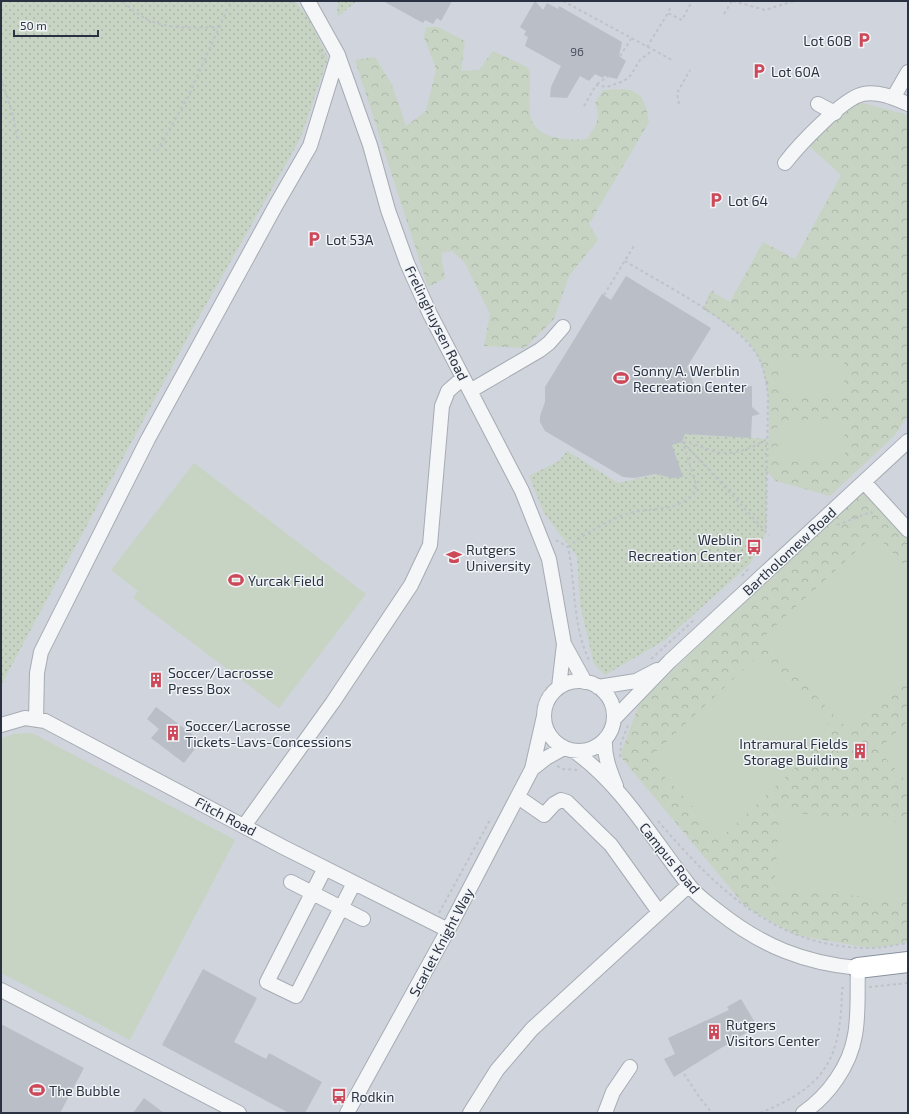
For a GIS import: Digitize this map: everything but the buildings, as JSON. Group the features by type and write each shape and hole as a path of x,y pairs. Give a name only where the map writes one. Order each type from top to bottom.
{"highway":[{"path":"858,968 908,962"}],"street":[{"name":"Frelinghuysen Road","path":"308,1 320,20 338,56 370,145 388,210 407,263 430,314 522,491 549,559 564,644 585,682"},
{"path":"318,1 320,20"},
{"path":"36,720 37,673 40,652 148,439 272,211 310,146 338,56"},
{"path":"893,98 908,72"},
{"path":"785,163 798,147 835,112 854,97 864,94 883,95 908,104"},
{"path":"818,104 835,112"},
{"path":"470,391 540,350 549,343 563,327"},
{"path":"244,826 333,702 411,585 430,545 442,406 448,391 463,378"},
{"name":"Bartholomew Road","path":"614,719 670,661 908,441"},
{"path":"864,482 908,530"},
{"name":"Frelinghuysen Road","path":"554,686 564,644"},
{"name":"Bartholomew Road","path":"598,687 636,681 670,661"},
{"path":"576,681 585,682 598,687 606,694 611,703 614,719 604,740 593,748 569,749 546,758 532,769 541,712 554,686 576,681"},
{"path":"541,712 545,726 550,735 556,742 569,749"},
{"name":"Fitch Road","path":"1,725 25,718 44,722 354,883 448,930"},
{"name":"Campus Road","path":"604,740 604,749 608,765 619,794"},
{"name":"Campus Road","path":"569,749 590,762 619,794 689,885 728,919 769,945 793,955 819,962 858,968"},
{"name":"Scarlet Knight Way","path":"347,1113 448,930 532,769"},
{"path":"518,797 544,815 554,804 562,800 567,802 611,845 659,912"},
{"path":"325,868 267,982 296,996 354,883"},
{"path":"291,882 363,920"},
{"path":"470,1113 497,1070 532,1029 689,885"},
{"path":"803,1113 814,1106 826,1093 837,1079 849,1055 856,1026 858,968"},
{"path":"1,990 240,1113"},
{"path":"605,1113 613,1092 630,1067"}],"path":[{"path":"123,1 132,11 146,20 161,25 177,27 219,27"},
{"path":"157,151 188,97 231,1"},
{"path":"563,1 672,60"},
{"path":"668,13 682,20 692,1"},
{"path":"724,14 733,1 765,10 794,1"},
{"path":"647,47 670,8"},
{"path":"805,42 810,34"},
{"path":"620,56 631,39"},
{"path":"596,85 607,86 624,81 640,60 653,50"},
{"path":"679,104 677,93 690,70"},
{"path":"584,106 596,85 609,76"},
{"path":"1,78 12,112 18,142"},
{"path":"604,295 635,244"},
{"path":"625,261 723,321 746,340 758,357 764,373 768,394 766,532"},
{"path":"703,309 715,288"},
{"path":"682,441 697,444 714,451 727,453 741,451 768,439"},
{"path":"682,441 769,535"},
{"path":"568,547 602,524 626,514 683,503 692,496 696,490 695,480 682,441"},
{"path":"834,522 837,525 870,512 872,514"},
{"path":"556,540 568,547 571,564 573,598 579,630 584,651 590,662"},
{"path":"739,580 748,568"},
{"path":"646,662 699,616"},
{"path":"541,712 539,700 554,686"},
{"path":"621,763 621,743 625,729 632,717"},
{"path":"552,764 563,769 585,770"},
{"path":"433,923 494,812"},
{"path":"655,816 688,856 714,882 746,907 772,924 795,935 818,942 847,947 870,948 908,943"},
{"path":"879,986 908,983"},
{"path":"760,1113 784,1103 805,1090 826,1066 837,1044 840,1028 842,988"},
{"path":"684,1074 712,1113"}],"shaded area":[{"name":"Rutgers University","path":"1,1 908,1 908,1113 1,1113"}],"green space":[{"path":"1,1 295,1 308,17 328,58 300,139 195,324 1,685"},
{"path":"338,1 357,1 337,17"},
{"path":"426,27 438,27 465,41 461,71 479,70 493,51 527,67 530,73 530,114 538,129 552,137 561,139 587,139 597,122 598,113 595,103 603,90 623,89 636,92 644,102 647,111 649,122 589,224 598,240 569,276 554,319 525,348 484,346 490,314 465,263 452,251 441,253 445,278 428,287 355,60 375,57 392,85 406,126 426,111 436,69 424,37"},
{"path":"855,101 908,115 908,416 893,437 830,496 776,481 767,472 769,420 766,384 762,367 755,352 745,339 703,309 710,291 730,302 763,242 795,259 841,175 807,144"},
{"path":"778,357 844,357 844,396 779,396"},
{"path":"844,419 845,461 778,462 777,420"},
{"path":"688,425 698,435 767,439 766,532 750,564 665,640 605,675 594,664 580,604 577,556 544,513 529,476 559,461 567,451 618,483 659,474 671,443"},
{"name":"Yurcak Field","path":"194,463 366,594 279,708 133,598 138,591 111,570"},
{"path":"860,485 908,538 908,943 870,948 795,935 746,907 620,756 639,704"},
{"path":"875,534 908,569 908,678 850,732 762,638"},
{"path":"760,654 834,731 722,837 648,759"},
{"path":"908,721 908,783 885,758 881,750 886,742"},
{"path":"32,733 235,840 130,1040 1,973 1,738 14,734"},
{"path":"780,812 908,823 908,900 774,889"}],"place":[{"name":"Lot 60B","path":"864,40"},
{"name":"Lot 60A","path":"759,71"},
{"name":"Lot 64","path":"716,200"},
{"name":"Lot 53A","path":"314,239"},
{"name":"Sonny A. Werblin Recreation Center","path":"621,378"},
{"name":"Weblin Recreation Center","path":"754,547"},
{"name":"Rutgers University","path":"454,557"},
{"name":"Yurcak Field","path":"236,580"},
{"name":"Soccer/Lacrosse Press Box","path":"156,680"},
{"name":"Soccer/Lacrosse Tickets-Lavs-Concessions","path":"173,733"},
{"name":"Intramural Fields Storage Building","path":"860,751"},
{"name":"Rutgers Visitors Center","path":"714,1032"},
{"name":"The Bubble","path":"37,1090"},
{"name":"Rodkin","path":"339,1096"}]}
